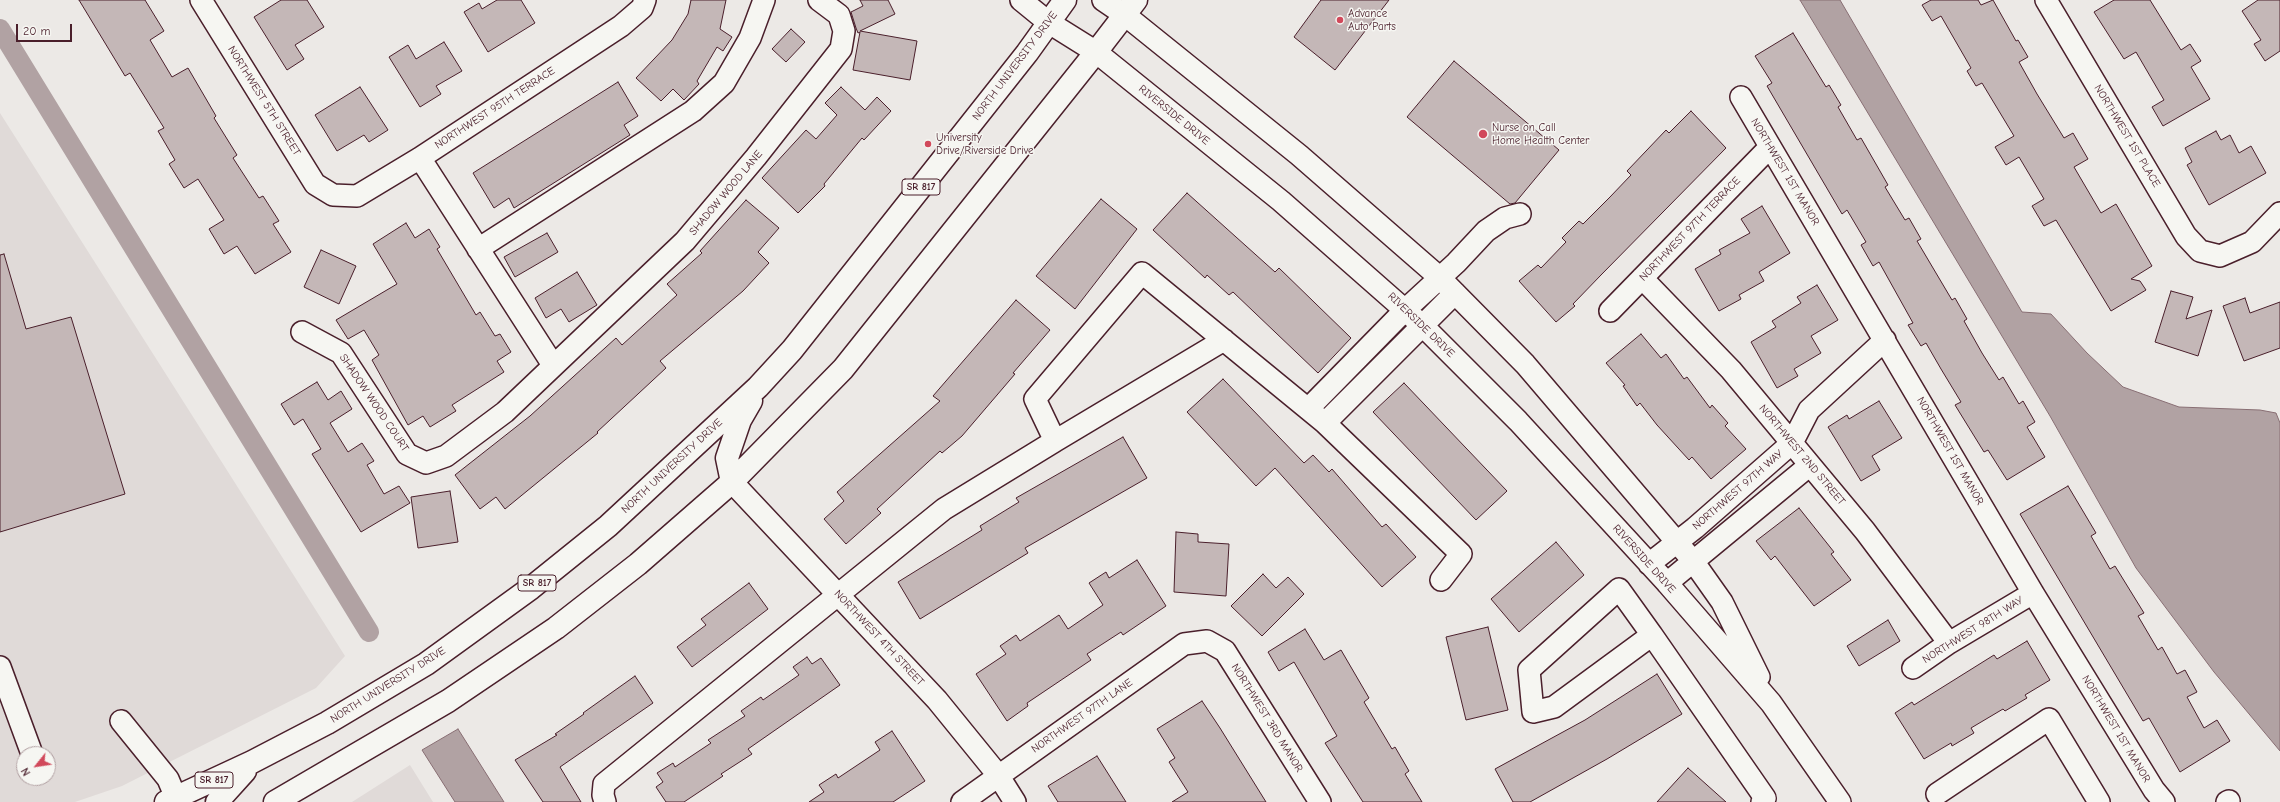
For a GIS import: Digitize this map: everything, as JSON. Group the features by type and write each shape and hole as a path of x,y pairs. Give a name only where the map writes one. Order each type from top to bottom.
{"main road":[{"name":"NORTH UNIVERSITY DRIVE","path":"172,801 327,723 426,664 531,588 608,526 758,387 817,319 1027,53 1065,0"},
{"path":"275,802 448,701 556,628 638,564 732,482 843,369 1096,52 1130,7"},
{"path":"732,482 727,458 740,420 758,387"},
{"path":"217,802 252,762"}],"street":[{"name":"NORTHWEST 5TH STREET","path":"201,0 316,184 333,195"},
{"name":"NORTHWEST 95TH TERRACE","path":"333,195 356,196 420,158 621,26 642,8 645,0"},
{"path":"478,250 693,111 724,83 750,38 764,0"},
{"name":"SHADOW WOOD LANE","path":"426,463 446,456 505,412 553,365 685,242 756,157 841,49 844,31 839,15 819,0"},
{"name":"RIVERSIDE DRIVE","path":"1021,0 1048,22 1096,52 1281,201 1406,309 1518,421 1667,583 1771,703 1840,802"},
{"name":"RIVERSIDE DRIVE","path":"1103,0 1130,7 1439,277 1525,364 1693,561 1722,602 1771,703"},
{"name":"NORTHWEST 1ST PLACE","path":"2046,0 2186,236 2200,251 2220,256 2252,242 2280,213"},
{"name":"NORTHWEST 1ST MANOR","path":"1741,97 2033,593 2154,790 2164,802"},
{"name":"NORTHWEST 97TH TERRACE","path":"1610,311 1770,147"},
{"path":"420,158 553,365"},
{"path":"1308,409 1406,309 1439,277 1456,263 1486,231 1505,218 1520,214"},
{"path":"1055,441 1035,399 1142,273 1325,423 1461,554 1441,580"},
{"name":"NORTHWEST 2ND STREET","path":"1642,278 1731,370 1865,531 1949,643"},
{"path":"1325,423 1455,293"},
{"name":"SHADOW WOOD COURT","path":"302,332 341,353 407,454 426,463"},
{"path":"605,802 603,796 604,784 839,596 944,509 1224,340"},
{"name":"NORTHWEST 97TH WAY","path":"1649,564 1678,542 1792,443 1809,410 1885,340"},
{"path":"1667,583 1810,465"},
{"name":"NORTHWEST 4TH STREET","path":"732,482 937,700 998,775 1015,802"},
{"path":"1652,635 1554,707 1533,712 1529,670 1619,589 1652,635 1765,798 1762,802"},
{"name":"NORTHWEST 98TH WAY","path":"1913,668 1949,643 2033,593"},
{"name":"NORTHWEST 97TH LANE","path":"962,802 1184,644 1207,641"},
{"name":"NORTHWEST 3RD MANOR","path":"1207,641 1225,652 1320,802"},
{"path":"0,667 29,746"},
{"path":"1934,799 2050,719 2099,802"},
{"path":"121,721 168,779 172,801"}],"shaded area":[{"path":"1800,0 1840,0 2022,312 2051,314 2087,353 2123,387 2179,407 2260,410 2276,413 2280,423 2280,751 2214,672 2136,568 2050,416"},
{"path":"0,113 345,656 316,688 122,786 75,802 0,802"},
{"path":"458,729 504,802 455,802 422,750"},
{"path":"410,765 433,802 352,802"}],"building":[{"path":"79,0 145,0 164,31 150,40 172,77 188,68 216,116 214,118 237,155 233,158 259,198 263,196 279,221 273,224 291,252 255,274 237,246 224,254 209,229 224,220 198,179 184,188 169,164 175,160 158,131 164,128 130,73 125,76"},
{"path":"281,0 307,0 324,27 295,45 304,59 287,70 254,17"},
{"path":"497,0 521,0 535,23 488,52 464,12 479,3 482,9"},
{"path":"691,0 726,0 720,29 732,37 723,51 717,47 697,81 699,84 684,100 673,89 661,101 636,78 672,40 688,14"},
{"path":"860,0 888,0 895,14 860,31 917,41 910,80 853,70 860,32 858,33 851,12 863,6"},
{"name":"Advance Auto Parts","path":"1321,0 1389,0 1335,70 1294,37"},
{"path":"1931,0 1978,0 1981,5 1993,0 2016,41 2018,40 2028,57 2019,62 2037,94 2064,138 2073,133 2088,159 2074,167 2101,213 2116,204 2152,266 2131,279 2140,281 2146,290 2111,311 2056,220 2044,226 2032,206 2044,199 2019,157 2006,165 1995,147 2014,136 1982,83 1976,86 1967,71 1971,68 1941,16 1932,21 1922,5"},
{"path":"2114,0 2150,0 2181,50 2190,44 2201,61 2191,67 2210,99 2163,126 2152,107 2164,100 2136,52 2124,59 2094,12"},
{"path":"2258,0 2280,0 2280,51 2265,61 2254,44 2261,40 2242,11"},
{"path":"791,29 805,42 786,62 772,49"},
{"path":"1793,33 1826,87 1829,85 1841,105 1838,107 1857,140 1861,138 1888,185 1885,187 1905,220 1909,218 1921,239 1917,241 1952,300 1955,298 1967,319 1964,321 1982,353 1999,380 2003,377 2019,404 2023,401 2035,422 2027,427 2045,457 2007,480 1988,450 1984,452 1955,405 1961,402 1926,343 1921,346 1908,325 1913,323 1879,262 1873,266 1861,245 1866,242 1847,210 1842,214 1767,86 1772,83 1755,56"},
{"path":"444,42 462,71 436,86 441,94 420,107 389,57 408,45 416,59"},
{"name":"Nurse on Call Home Health Center","path":"1454,61 1559,150 1515,203 1510,204 1407,117"},
{"path":"618,82 638,116 624,125 630,135 514,208 509,198 494,208 473,173"},
{"path":"360,87 388,130 369,142 364,135 337,151 315,115"},
{"path":"841,87 865,110 877,97 891,111 864,140 862,138 824,184 825,186 798,213 762,178 806,130 816,139 837,115 825,103"},
{"path":"1691,111 1726,148 1573,304 1575,306 1556,322 1519,281 1538,265 1541,268 1566,242 1562,238 1579,221 1583,224 1631,175 1627,171 1666,130 1669,133"},
{"path":"2216,131 2221,140 2230,135 2239,153 2251,146 2266,173 2209,205 2187,165 2192,162 2185,148"},
{"path":"1187,193 1275,272 1279,268 1351,338 1318,373 1233,292 1229,295 1207,275 1205,278 1153,230"},
{"path":"1101,199 1137,229 1075,309 1036,276"},
{"path":"746,200 779,228 758,252 769,263 743,291 660,361 666,368 597,432 598,433 505,509 496,497 480,509 455,475 530,416 616,338 622,345 677,295 667,284 702,253 700,251"},
{"path":"1762,206 1790,253 1759,272 1764,281 1739,295 1741,299 1719,311 1695,269 1721,254 1719,250 1750,233 1741,219"},
{"path":"406,223 415,238 429,229 440,247 437,249 476,315 480,312 495,336 500,334 511,352 497,361 504,372 452,405 456,411 430,427 423,416 408,425 372,360 379,355 364,330 348,339 336,320 397,284 373,244"},
{"path":"547,233 558,252 515,277 504,257"},
{"path":"321,250 356,266 339,304 304,287"},
{"path":"4,254 26,329 71,317 125,494 0,532 0,255"},
{"path":"577,272 597,305 569,322 561,309 546,318 535,298"},
{"path":"1817,285 1838,320 1811,336 1821,353 1794,369 1798,376 1777,388 1751,342 1776,327 1772,321 1801,303 1797,297"},
{"path":"2171,291 2193,297 2186,319 2212,310 2198,356 2155,342"},
{"path":"2245,298 2250,313 2280,302 2280,348 2244,361 2223,306"},
{"path":"1016,300 1050,330 962,436 942,453 940,451 877,509 881,513 846,544 824,519 844,501 837,492 940,401 933,396"},
{"path":"1641,334 1661,358 1666,354 1684,379 1687,377 1710,408 1712,405 1728,423 1725,426 1746,449 1711,479 1692,457 1689,460 1657,425 1640,403 1637,406 1623,386 1625,385 1606,363"},
{"path":"1223,379 1304,463 1313,455 1329,472 1332,469 1382,527 1386,524 1416,557 1382,587 1275,468 1256,486 1187,412"},
{"path":"317,382 328,400 341,391 352,409 330,423 348,452 362,443 374,461 367,465 384,494 399,486 410,503 361,532 312,454 321,449 303,419 294,425 281,404"},
{"path":"1404,383 1507,491 1476,520 1373,412"},
{"path":"1879,401 1902,438 1872,456 1880,470 1861,481 1828,427 1847,415 1849,419"},
{"path":"1123,437 1147,478 1025,548 1028,553 920,619 898,582 982,530 980,526 1019,502 1016,498"},
{"path":"2068,486 2096,533 2091,536 2110,569 2115,566 2144,613 2138,616 2158,650 2162,647 2177,674 2185,670 2197,692 2187,697 2204,728 2217,720 2230,741 2180,772 2149,718 2143,721 2020,514"},
{"path":"450,491 458,542 418,548 411,497"},
{"path":"1799,508 1834,552 1831,554 1851,580 1814,606 1775,556 1771,560 1756,541"},
{"path":"1176,532 1198,534 1198,542 1229,544 1226,596 1174,592"},
{"path":"1556,542 1584,575 1519,632 1491,599"},
{"path":"1137,560 1166,606 1123,635 1121,632 1087,654 1091,660 1027,703 1028,706 1007,721 976,674 1006,654 1000,646 1016,635 1020,641 1059,615 1068,629 1103,605 1089,583 1106,572 1109,578"},
{"path":"1263,574 1276,588 1288,577 1304,594 1262,636 1231,606"},
{"path":"749,583 768,609 692,667 677,647 706,625 701,619"},
{"path":"1888,620 1900,641 1859,666 1847,646"},
{"path":"1488,627 1508,710 1466,720 1446,637"},
{"path":"1305,629 1324,660 1341,650 1369,698 1364,702 1392,749 1395,747 1409,771 1405,774 1422,802 1363,802 1325,743 1337,736 1294,662 1279,671 1268,652"},
{"path":"2027,641 2050,680 2025,695 2027,698 2005,711 2003,709 1971,728 1974,733 1952,746 1951,743 1924,759 1895,713 1912,702 1914,705 1994,655 1997,659"},
{"path":"807,657 812,664 821,658 840,685 748,749 752,754 721,774 723,776 684,802 666,802 656,787 663,782 657,773 673,763 675,767 711,743 708,740 745,716 741,711 761,697 763,700 799,675 793,667"},
{"path":"1657,674 1682,714 1607,759 1530,802 1513,802 1495,769 1585,720"},
{"path":"635,676 653,703 560,767 581,802 543,802 515,760 557,735 555,734"},
{"path":"1202,701 1266,802 1172,802 1188,792 1169,762 1175,758 1157,729"},
{"path":"892,731 925,781 893,802 809,802 824,792 819,785 836,774 838,778 880,750 875,742"},
{"path":"1097,756 1126,802 1058,802 1048,786"},
{"path":"1688,768 1726,802 1657,802"}],"waterway":[{"path":"0,29 369,632"}],"place":[{"name":"Advance Auto Parts","path":"1340,20"},
{"name":"Nurse on Call Home Health Center","path":"1483,134"},
{"name":"University Drive/Riverside Drive","path":"928,144"}]}
